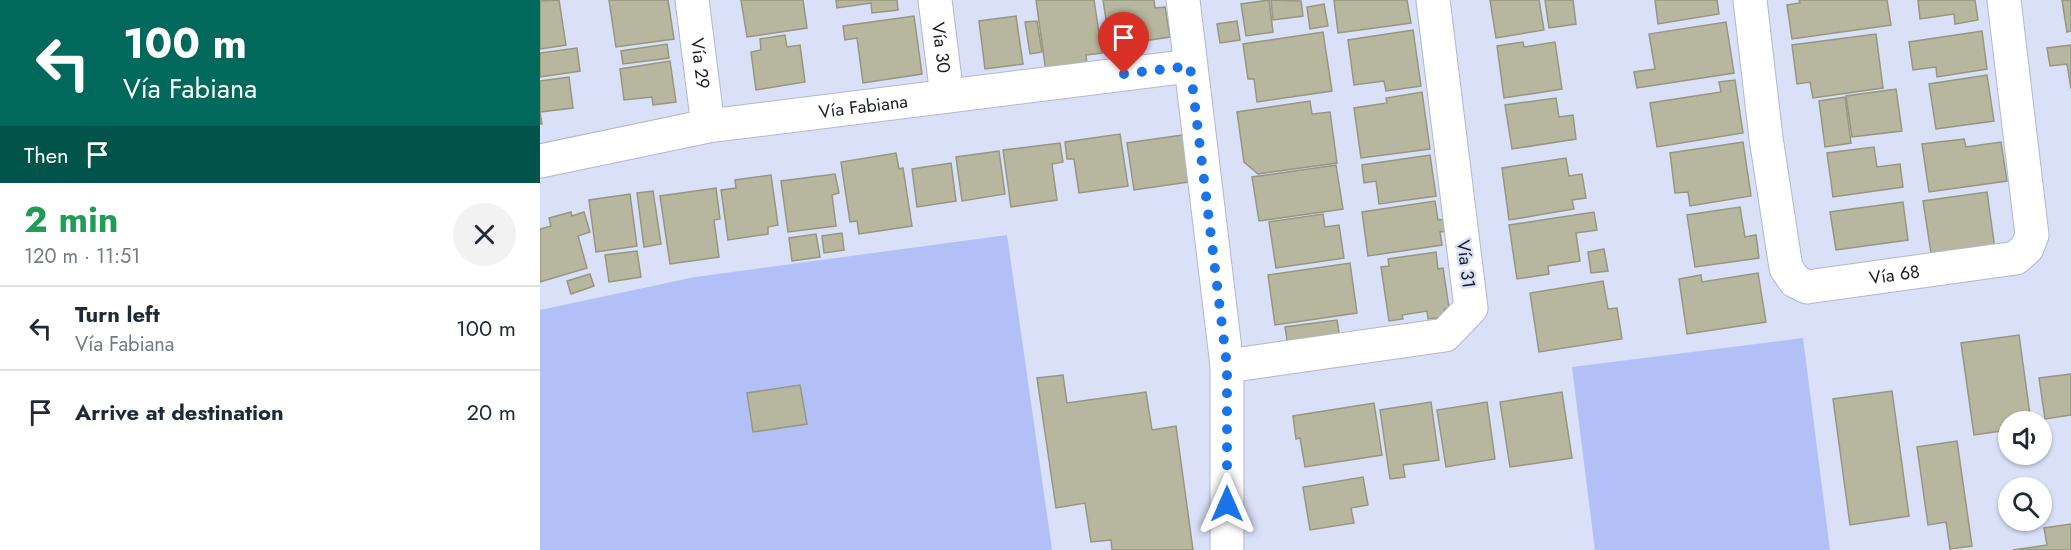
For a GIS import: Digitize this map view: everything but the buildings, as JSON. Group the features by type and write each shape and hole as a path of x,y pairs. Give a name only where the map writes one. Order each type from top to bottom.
{"street":[{"name":"Vía 29","path":"692,0 708,126"},
{"name":"Vía 30","path":"935,0 947,96"},
{"path":"1183,0 1227,366 1227,550"},
{"name":"Vía 31","path":"1227,366 1444,335 1471,308 1433,0"},
{"name":"Vía 68","path":"1750,0 1766,138 1786,268 1795,281 1807,286 2016,258 2027,248 2032,235 2004,0"},
{"name":"Vía Fabiana","path":"540,161 708,126 1190,66"}],"shaded area":[{"path":"1007,235 1052,550 540,550 540,310 695,277"},
{"path":"1803,338 1830,550 1595,550 1572,367"}],"route":[{"path":"1124,74 1190,66 1227,366 1227,504"}]}
